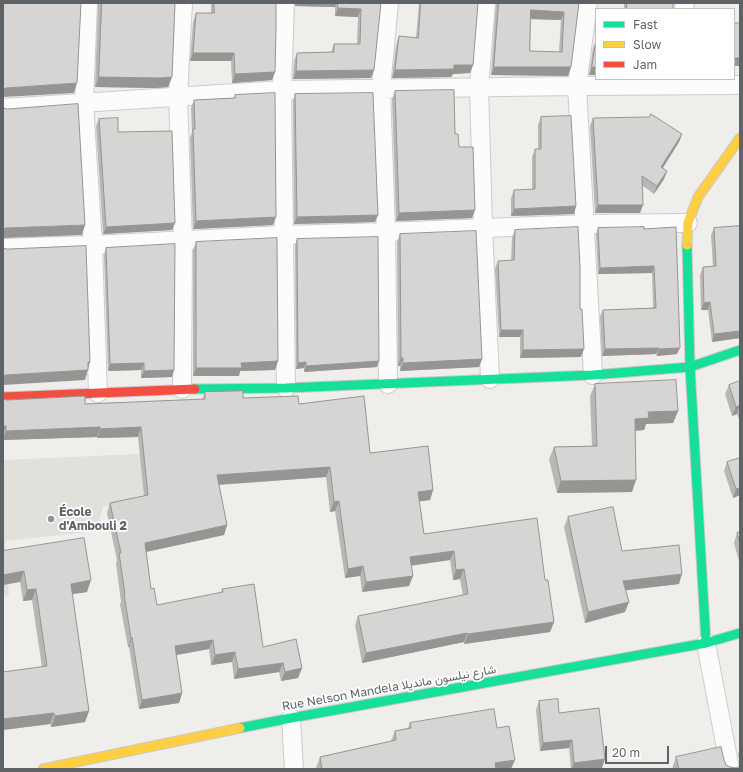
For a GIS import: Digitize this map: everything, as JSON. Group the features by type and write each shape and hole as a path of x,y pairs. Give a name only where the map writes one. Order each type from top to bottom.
{"street":[{"path":"88,3 84,103 94,246 98,393"},
{"path":"182,389 183,241 178,97 183,3"},
{"path":"285,3 282,90 286,388"},
{"path":"388,384 386,232 381,88 389,3"},
{"path":"486,3 479,87 483,228 490,379"},
{"path":"588,3 578,86 593,374"},
{"path":"3,108 282,90 578,86 670,82 740,85"},
{"path":"730,769 706,643 690,367 687,242 688,223 698,197 740,138"},
{"path":"3,248 94,246 284,235 585,224 688,223"},
{"path":"3,397 182,389 286,388 593,374 690,367 740,350"},
{"name":"Rue Nelson Mandela شارع نيلسون مانديلا","path":"43,769 291,718 706,643 740,633"},
{"path":"291,718 294,769"}],"shaded area":[{"name":"École d'Ambouli 2","path":"184,452 180,484 103,507 97,531 5,541 9,596 3,597 3,460"}],"building":[{"path":"3,3 81,3 77,83 3,89"},
{"path":"102,3 175,3 172,77 99,77"},
{"path":"214,3 276,3 275,72 235,74 234,53 193,53 196,13 214,13"},
{"path":"338,3 381,3 374,70 296,71 297,53 334,52 334,44 360,44 361,9 338,8"},
{"path":"421,3 478,3 473,65 454,65 454,69 395,70 399,36 418,38"},
{"path":"499,3 579,3 571,67 494,67","holes":["531,10 564,12 562,52 530,51"]},
{"path":"627,3 673,3 673,8 627,8"},
{"path":"735,23 740,23 740,58 735,58"},
{"path":"595,47 595,67 592,67"},
{"path":"454,90 455,134 458,134 459,147 473,147 475,210 399,213 395,91"},
{"path":"275,93 276,217 196,221 193,129 195,129 194,100 235,98 235,95"},
{"path":"373,93 378,215 297,217 295,94"},
{"path":"78,104 85,225 3,229 3,108 7,109"},
{"path":"651,114 682,134 661,167 667,171 657,186 642,176 643,205 598,205 593,118 649,117"},
{"path":"571,116 576,206 514,209 514,190 535,189 535,149 541,149 541,117"},
{"path":"118,118 118,132 172,131 175,223 106,227 99,119"},
{"path":"740,226 740,331 714,334 710,302 704,303 703,267 716,266 714,228"},
{"path":"578,227 580,309 582,309 584,349 523,350 523,330 501,330 498,261 514,260 515,230"},
{"path":"644,227 644,229 676,227 680,348 605,349 603,310 656,308 654,266 600,268 598,228"},
{"path":"476,231 482,359 403,363 403,358 401,358 400,234"},
{"path":"378,237 379,361 306,366 306,362 298,363 297,239"},
{"path":"277,238 278,361 241,363 242,368 196,368 196,242"},
{"path":"175,244 174,370 144,371 144,363 110,364 106,248"},
{"path":"86,246 90,362 88,362 88,370 3,376 3,248"},
{"path":"676,380 678,411 648,412 649,418 635,419 636,480 561,481 554,447 597,446 595,384"},
{"path":"740,381 740,405 736,407 729,385"},
{"path":"243,391 243,398 298,396 299,404 364,396 370,453 428,446 433,490 418,492 424,534 537,518 545,580 548,580 554,622 467,633 366,653 358,616 468,594 464,569 456,570 454,551 410,557 413,576 366,582 363,566 348,569 339,501 334,502 330,467 217,475 227,525 145,543 151,589 154,588 157,605 223,592 222,589 254,584 263,647 296,639 302,668 285,672 283,663 238,669 235,652 215,655 213,640 175,646 182,693 142,700 124,594 119,553 121,553 110,503 148,495 141,427 100,429 100,427 6,431 6,426 3,426 3,399 85,396 85,404 205,399 205,392"},
{"path":"740,458 740,488 736,489 727,462"},
{"path":"613,507 622,551 679,545 682,574 623,581 629,602 588,612 568,517"},
{"path":"740,532 740,544 737,533"},
{"path":"84,538 91,580 71,584 89,711 55,716 54,713 3,719 3,672 47,666 36,589 27,590 24,571 3,575 3,551"},
{"path":"558,699 559,713 599,708 605,759 574,763 572,740 543,743 539,701"},
{"path":"494,709 497,728 509,726 515,760 495,763 496,769 322,769 320,757 396,740 395,731 411,728 410,723"},
{"path":"721,747 726,765 736,768 740,766 740,769 679,769 676,757"}],"traffic: fast":[{"path":"687,245 690,367 706,643"},
{"path":"195,389 286,388 593,375 690,367 740,350"},
{"path":"240,728 706,643 740,633"}],"traffic: slow":[{"path":"687,245 688,223 698,197 740,138"},
{"path":"43,769 240,728"}],"traffic: jam":[{"path":"3,397 195,389"}],"place":[{"name":"École d'Ambouli 2","path":"51,519"}]}
